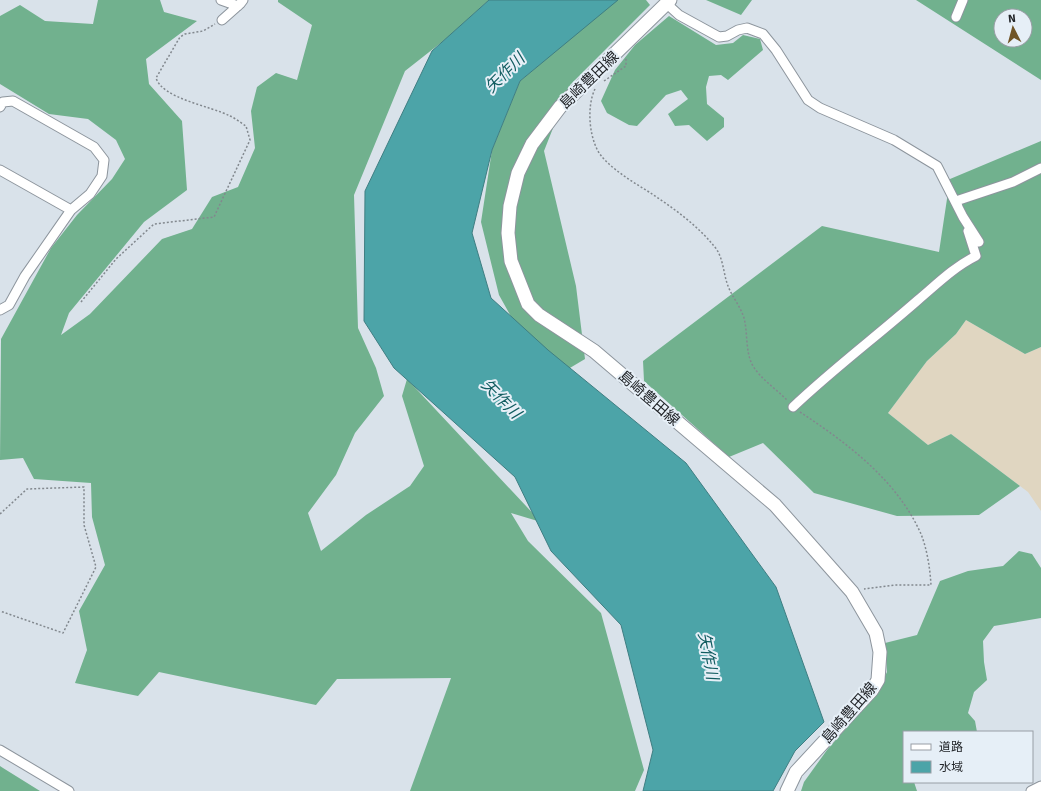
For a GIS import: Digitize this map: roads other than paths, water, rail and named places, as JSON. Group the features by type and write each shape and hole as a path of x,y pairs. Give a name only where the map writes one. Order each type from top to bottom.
{"main road":[{"name":"島崎豊田線","path":"668,2 560,107 532,144 518,173 510,206 508,233 513,267 528,304 539,316 594,351 775,505 852,592 876,632 880,652 878,680 872,690 796,772 787,791"}],"street":[{"path":"221,0 240,3"},
{"path":"956,17 963,0"},
{"path":"668,2 679,15 719,37 727,36 738,30 747,28 763,34 776,50 808,100 820,108 894,140 937,166 963,217 980,242"},
{"path":"222,20 240,3"},
{"path":"0,107 4,102 13,101 94,147 104,160 102,176 90,194 71,210 25,276 9,305 0,310"},
{"path":"793,407 870,339 919,300 943,277 976,256 972,240 956,201 1013,182 1041,168"},
{"path":"0,170 71,210"},
{"path":"0,750 69,791"},
{"path":"1031,791 1041,786"}],"water":[{"name":"矢作川","path":"489,0 618,0 520,81 492,150 472,233 491,298 548,350 686,463 776,587 824,722 795,751 773,791 643,791 653,750 621,625 551,551 515,477 394,368 364,321 365,191 432,51"}]}
